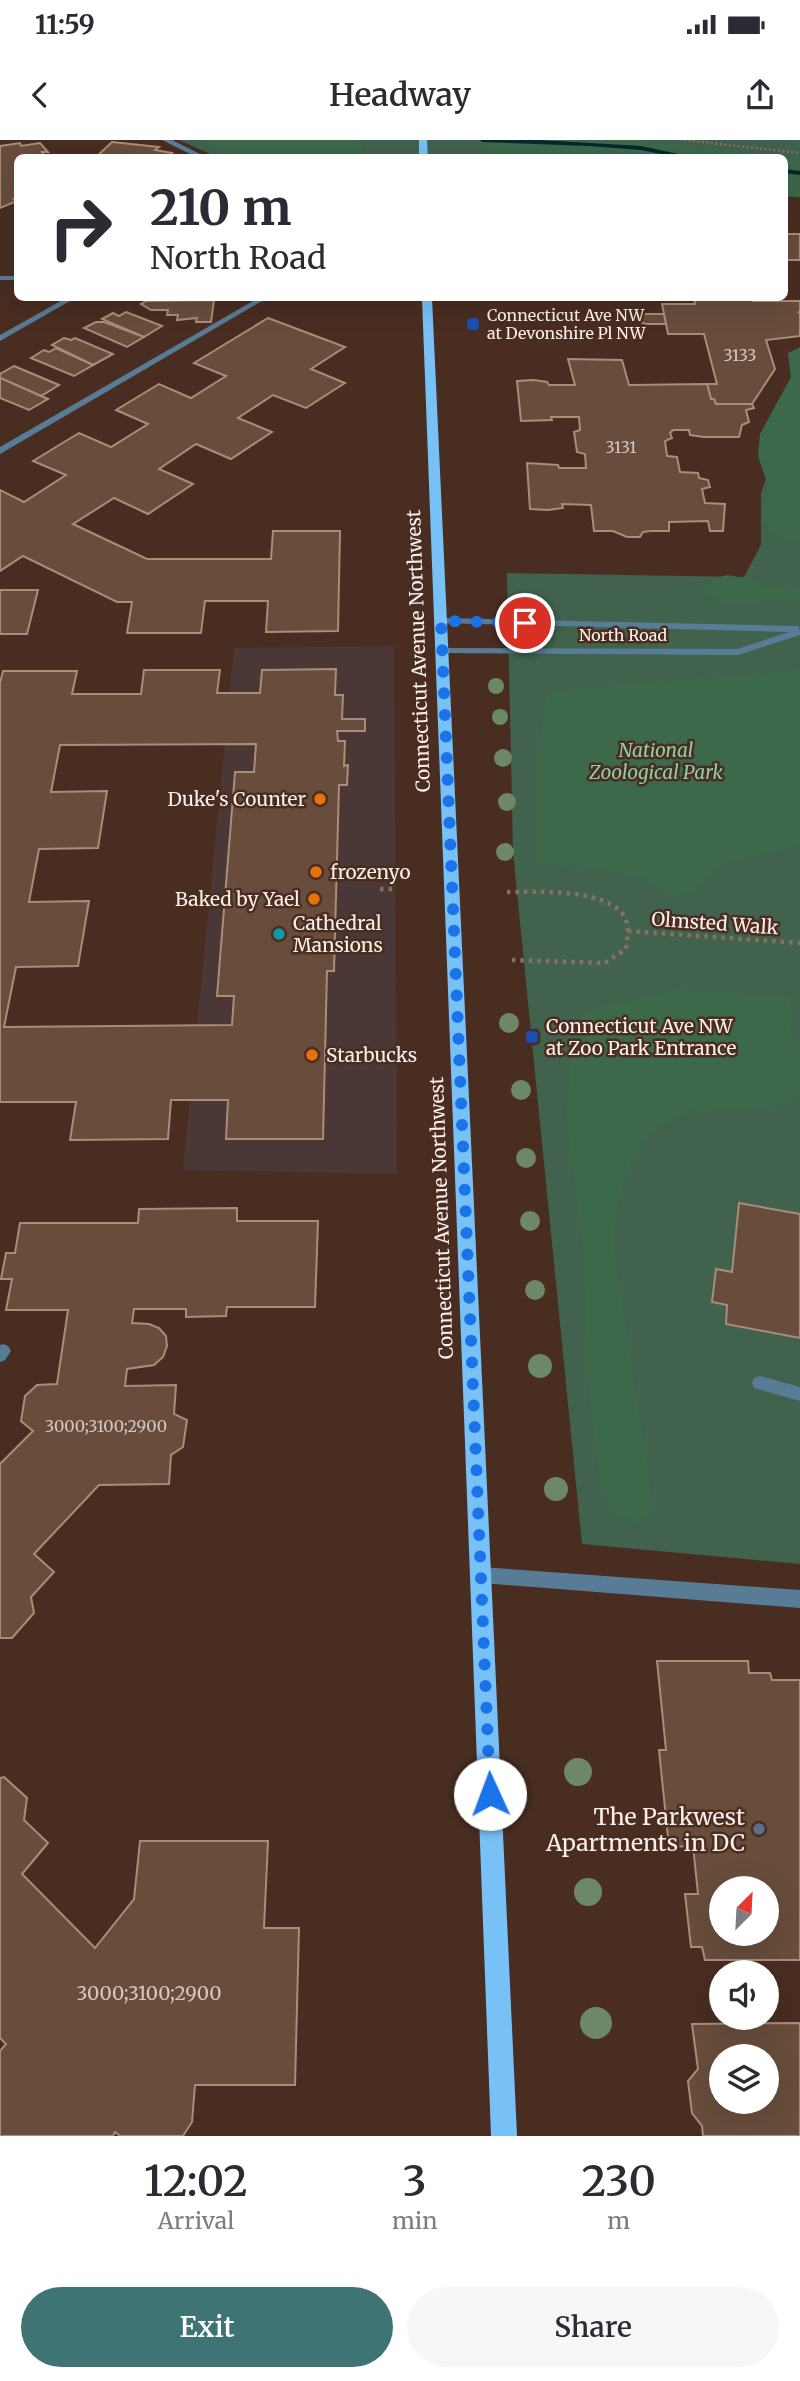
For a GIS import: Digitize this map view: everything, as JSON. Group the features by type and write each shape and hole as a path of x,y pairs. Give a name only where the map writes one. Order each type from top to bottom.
{"main road":[{"name":"Connecticut Avenue Northwest","path":"428,301 504,2136"}],"street":[{"path":"166,140 196,154"},
{"path":"0,338 66,301"},
{"path":"0,451 258,301"},
{"name":"North Road","path":"441,621 800,631"},
{"name":"North Road","path":"442,650 738,652 800,631"},
{"path":"760,1383 800,1394"},
{"path":"481,1575 800,1599"}],"path":[{"path":"684,140 800,153"},
{"path":"380,889 394,889"},
{"path":"507,892 580,897 609,903 624,915 628,931 626,949 605,963 512,961"},
{"name":"Olmsted Walk","path":"628,931 800,943"}],"shaded area":[{"path":"394,646 397,1174 183,1170 234,648"}],"green space":[{"path":"179,140 800,140 800,197 788,196 788,154 210,154"},
{"path":"200,140 361,140 362,154 230,154"},
{"path":"483,140 640,140 764,154 485,154"},
{"path":"788,157 800,158 800,197 788,196"},
{"path":"800,347 800,544 774,533 761,518 768,486 758,456 760,434 791,377 788,353"},
{"name":"National Zoological Park","path":"800,379 800,1564 582,1544 513,852 507,573 744,577 761,545 761,493"},
{"path":"726,575 783,589 800,588 800,598 756,603 720,603 707,593 707,589 712,581"},
{"path":"800,670 800,845 725,863 691,893 669,897 647,879 594,868 540,864 540,742 546,695 579,688"},
{"path":"679,989 788,997 793,1010 791,1032 800,1051 800,1092 786,1106 690,1111 653,1130 631,1162 618,1201 613,1241 654,1509 636,1524 615,1512 600,1482 589,1398 583,1255 566,1113 574,1024 588,1010"}],"building":[{"path":"112,142 159,147 155,150 172,153 171,154 99,154"},
{"path":"40,143 48,152 14,154 14,202 0,208 0,146"},
{"path":"788,234 800,234 800,260 788,260"},
{"path":"146,301 214,301 211,322 196,322 197,318 177,320 178,315 167,315 168,310 151,310 141,304"},
{"path":"694,301 800,301 800,336 766,340 775,369 752,404 716,404 714,399 711,399 707,384 717,384 704,334 668,334 662,304 695,304"},
{"path":"126,312 162,326 144,337 102,319 113,313 119,316"},
{"path":"644,314 664,314 666,324 645,324 636,320 636,317"},
{"path":"268,318 345,347 311,369 345,383 306,408 273,395 238,418 272,432 231,459 196,444 159,469 193,484 148,514 114,498 73,524 147,559 271,559 273,531 340,531 338,631 266,632 268,601 205,601 201,633 127,633 132,602 117,602 23,556 0,571 0,490 24,502 66,475 33,461 79,433 111,447 148,424 116,410 159,384 191,398 226,376 194,363"},
{"path":"96,322 104,322 144,337 127,347 84,328"},
{"path":"64,338 75,338 113,354 93,365 52,345"},
{"path":"56,348 93,365 74,376 31,358 44,350 49,352"},
{"path":"568,359 622,360 629,385 707,384 711,399 714,399 716,404 752,404 754,408 746,410 749,422 742,425 739,437 704,437 690,435 689,430 673,430 670,433 672,438 665,441 667,456 677,457 680,472 698,473 699,478 708,480 710,487 702,489 705,503 725,504 723,531 710,531 708,521 669,522 669,531 643,532 640,537 627,537 613,531 594,531 591,505 562,504 563,508 530,509 527,463 558,465 559,468 586,468 585,454 577,452 574,432 580,430 579,417 521,421 517,381 534,380 547,382 549,385 575,385"},
{"path":"14,366 59,385 41,396 0,378 0,374"},
{"path":"0,378 48,399 29,410 0,398"},
{"path":"0,590 38,590 27,634 0,634"},
{"name":"Cathedral Mansions","path":"336,669 335,695 343,695 342,719 365,719 365,731 337,731 338,741 345,741 344,766 348,765 347,785 339,785 334,971 327,971 323,1139 226,1139 228,1100 171,1100 168,1139 70,1140 76,1102 0,1102 0,683 3,671 77,671 72,694 141,694 144,670 220,670 217,693 260,693 262,670","holes":["256,744 254,772 235,772 217,996 234,996 232,1025 4,1027 16,967 78,966 89,901 29,902 39,849 98,848 107,791 51,792 60,745"]},
{"path":"739,1203 800,1214 800,1338 726,1324 727,1305 712,1302 716,1269 732,1272"},
{"path":"237,1208 237,1221 318,1221 315,1307 227,1307 226,1316 186,1317 186,1309 134,1309 132,1323 149,1324 159,1328 166,1336 167,1346 163,1357 154,1365 127,1369 125,1386 176,1385 174,1414 187,1420 183,1447 171,1455 169,1484 99,1485 34,1554 54,1572 31,1597 34,1613 12,1638 0,1638 0,1464 33,1431 21,1421 25,1396 37,1385 57,1384 68,1310 6,1310 12,1279 1,1279 6,1253 15,1253 20,1223 138,1223 139,1209"},
{"path":"657,1661 748,1661 749,1673 770,1673 772,1680 800,1680 800,1960 705,1960 702,1947 691,1947 685,1894 698,1894 693,1846 669,1847 659,1750 666,1750"},
{"path":"4,1777 27,1798 24,1820 48,1843 22,1874 95,1948 134,1899 140,1841 268,1841 264,1928 299,1928 295,2085 195,2085 192,2122 183,2136 120,2136 115,2132 113,2136 0,2136 0,2051 6,2044 0,2038 0,1778"},
{"path":"779,2023 800,2023 800,2136 703,2136 702,2126 692,2113 688,2081 698,2069 692,2024 709,2024 709,2030 779,2030"}],"waterway":[{"path":"483,140 589,144 641,148 673,154"},
{"path":"788,172 800,173"}],"place":[{"name":"Connecticut Ave NW at Devonshire Pl NW","path":"473,324"},
{"name":"Duke's Counter","path":"320,799"},
{"name":"frozenyo","path":"316,872"},
{"name":"Baked by Yael","path":"314,899"},
{"name":"Cathedral Mansions","path":"279,934"},
{"name":"Connecticut Ave NW at Zoo Park Entrance","path":"532,1037"},
{"name":"Starbucks","path":"312,1055"},
{"name":"The Parkwest Apartments in DC","path":"759,1829"}],"route":[{"path":"490,1794 441,621 525,623"}]}
